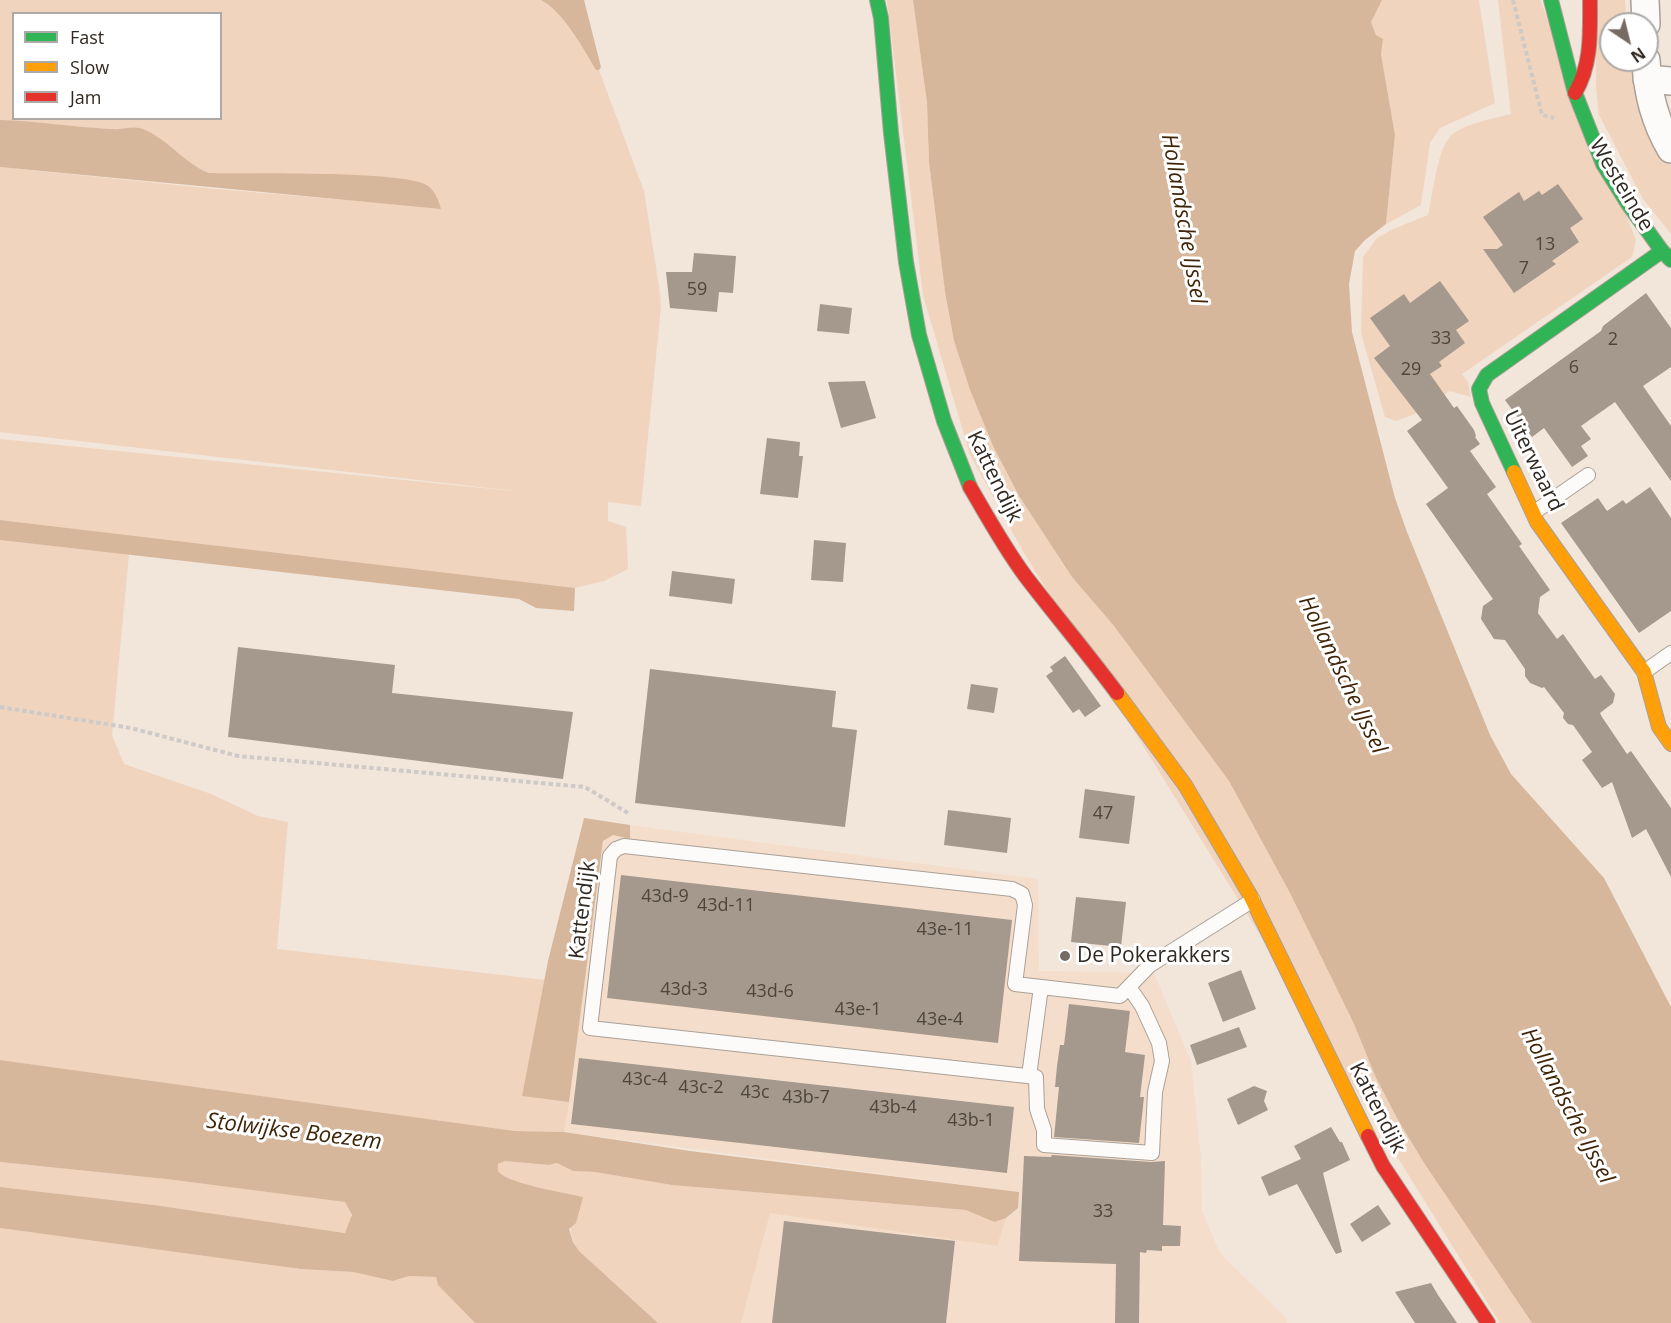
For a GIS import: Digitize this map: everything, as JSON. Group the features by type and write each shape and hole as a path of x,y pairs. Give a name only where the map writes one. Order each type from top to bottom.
{"street":[{"name":"Kattendijk","path":"877,0 881,18 906,262 919,335 944,421 968,483 1025,576 1083,647 1185,785 1253,900 1341,1085 1383,1166 1488,1323"},
{"name":"Westeinde","path":"1551,0 1575,93 1603,164 1628,204 1666,256"},
{"path":"1575,93 1582,82 1588,61 1590,0"},
{"path":"1655,73 1662,134 1671,149"},
{"name":"Uiterwaard","path":"1666,256 1487,375 1479,389 1482,403 1533,513 1644,672 1659,727 1671,744"}],"lane":[{"path":"1533,513 1588,475"},
{"path":"1644,672 1671,653"},
{"name":"Kattendijk","path":"1029,1076 590,1028 610,856 616,849 624,846 1012,889 1022,894 1025,905 1015,984 1120,996 1129,987"},
{"path":"1041,987 1029,1076 1036,1077 1037,1109 1044,1130 1044,1145 1152,1153 1155,1092 1162,1061 1159,1043 1142,1006 1129,987 1150,965 1253,900"}],"path":[{"path":"0,707 131,728 238,756 585,787 628,813"}],"shaded area":[{"path":"0,0 541,0 557,13 572,31 596,70 599,70 644,191 660,293 661,307 641,506 608,502 608,521 626,527 628,569 604,581 575,588 0,520 0,439 532,493 0,432 0,167 216,189 441,208 353,175 209,173 200,169 152,133 139,128 111,129 0,120"},
{"path":"887,0 913,0 927,103 929,162 945,292 954,341 970,390 993,446 1019,496 1072,577 1114,626 1229,781 1290,893 1354,1024 1376,1078 1398,1120 1424,1163 1532,1323 1500,1323 1024,553 970,455 923,295"},
{"path":"1382,0 1479,0 1495,103 1440,128 1430,143 1421,205 1386,224 1395,135 1381,54 1383,39 1376,35 1370,22"},
{"path":"1498,0 1540,0 1636,240 1632,257 1462,374 1468,382 1471,397 1450,391 1417,413 1396,421 1385,417 1361,333 1363,257 1377,238 1428,215 1436,171 1443,148 1454,133 1474,123 1511,114"},
{"path":"1596,0 1625,0 1626,12 1599,12 1599,72 1633,72 1635,88 1653,139 1671,166 1671,234 1643,199 1599,115 1596,88"},
{"path":"0,540 129,554 112,735 124,764 211,794 258,816 288,822 277,949 545,980 522,1096 569,1102 564,1132 515,1131 0,1060"},
{"path":"606,822 1038,879 1039,971 1154,973 1191,1061 1201,1158 1202,1211 1220,1253 1286,1318 1287,1323 741,1323 770,1212 996,1246 1006,1218 1018,1208 1019,1192 564,1132"},
{"path":"505,1161 549,1165 557,1163 573,1171 595,1172 672,1185 966,1210 993,1222 1006,1218 997,1246 770,1213 741,1323 658,1323 579,1251 574,1243 571,1230 573,1218 583,1197 552,1191 505,1177 499,1172 498,1164"},
{"path":"0,1162 166,1179 345,1202 351,1214 351,1220 346,1233 154,1205 0,1187"},
{"path":"0,1228 300,1269 353,1272 393,1281 409,1276 436,1277 438,1285 475,1323 0,1323"}],"water":[{"path":"541,0 584,0 601,67 599,70 596,70 565,22"},
{"name":"Hollandsche IJssel","path":"913,0 1382,0 1371,22 1376,35 1383,39 1381,54 1395,135 1386,224 1355,251 1349,284 1352,332 1395,498 1490,735 1511,774 1604,878 1671,1007 1671,1323 1532,1323 1424,1163 1398,1120 1376,1078 1354,1024 1290,893 1229,781 1114,626 1072,577 1019,496 993,446 970,390 954,341 945,292 929,162 927,103"},
{"path":"0,120 111,129 143,129 209,173 359,175 415,181 430,188 441,209 0,167"},
{"path":"0,520 575,588 574,611 536,608 519,599 0,540"},
{"path":"584,818 630,825 630,839 613,835 603,841 569,1102 522,1096 548,961"},
{"name":"Stolwijkse Boezem","path":"0,1060 515,1131 564,1132 690,1151 1019,1192 1018,1208 1006,1218 994,1222 966,1210 672,1185 595,1172 573,1171 557,1163 549,1165 505,1161 498,1164 498,1169 506,1177 583,1197 576,1223 569,1229 573,1242 579,1251 658,1323 475,1323 438,1285 436,1277 409,1276 393,1281 353,1272 300,1269 0,1228 0,1187 154,1205 345,1233 352,1215 345,1202 166,1179 0,1162"}],"building":[{"path":"1558,184 1583,219 1570,228 1579,242 1552,261 1556,264 1514,293 1483,249 1497,249 1503,245 1483,217 1519,192 1524,201 1539,191 1542,195"},
{"path":"694,253 736,256 733,293 719,292 717,312 670,308 666,272 692,272"},
{"path":"1440,281 1469,321 1456,330 1465,343 1439,362 1442,366 1430,374 1454,408 1457,406 1474,430 1475,437 1480,444 1470,451 1496,487 1487,494 1522,544 1519,546 1550,590 1540,597 1538,613 1557,639 1563,634 1595,679 1601,675 1615,694 1613,703 1600,713 1627,754 1631,751 1671,808 1671,877 1646,829 1632,838 1612,782 1602,788 1582,760 1592,752 1573,725 1568,724 1563,718 1564,713 1544,687 1530,683 1525,676 1525,669 1505,640 1494,639 1481,619 1483,606 1493,599 1426,504 1448,488 1407,431 1422,420 1374,358 1390,346 1370,318 1404,294 1410,303"},
{"path":"1646,293 1671,328 1671,367 1643,386 1671,426 1671,481 1615,402 1581,426 1591,439 1581,446 1588,456 1572,467 1544,428 1532,437 1505,400 1601,331 1603,326"},
{"path":"820,304 852,308 849,334 817,331"},
{"path":"865,381 876,418 841,428 828,382"},
{"path":"767,438 800,442 799,456 803,456 798,498 760,494"},
{"path":"1650,487 1671,518 1671,611 1639,633 1561,523 1598,498 1607,511 1623,500 1626,504"},
{"path":"814,540 846,543 843,582 811,580"},
{"path":"672,571 735,579 732,604 669,596"},
{"path":"238,647 395,665 392,693 573,712 563,779 228,737"},
{"path":"1065,656 1101,706 1085,717 1079,709 1073,713 1046,676 1053,671 1050,667"},
{"path":"650,669 836,691 832,727 857,730 845,827 635,803"},
{"path":"971,684 998,688 994,713 967,709"},
{"path":"1085,789 1135,796 1129,844 1079,838"},
{"path":"948,810 1011,818 1007,853 944,845"},
{"path":"621,875 1012,920 998,1043 607,998"},
{"path":"1076,897 1126,902 1121,947 1071,942"},
{"path":"1241,970 1256,1009 1223,1022 1208,983"},
{"path":"1069,1004 1130,1011 1125,1052 1145,1055 1140,1097 1144,1097 1139,1143 1054,1137 1059,1087 1055,1087 1057,1066 1060,1045 1064,1045"},
{"path":"1239,1027 1247,1047 1197,1065 1190,1045"},
{"path":"579,1058 1014,1107 1007,1173 571,1124"},
{"path":"1254,1086 1267,1091 1264,1101 1268,1110 1238,1125 1227,1099"},
{"path":"1331,1127 1342,1142 1350,1160 1323,1173 1342,1252 1336,1254 1297,1184 1269,1196 1261,1177 1301,1159 1294,1146"},
{"path":"1052,1155 1165,1161 1163,1225 1181,1226 1180,1246 1162,1246 1162,1251 1140,1252 1139,1323 1115,1323 1116,1264 1019,1261 1024,1156 1051,1157"},
{"path":"1378,1205 1391,1224 1362,1242 1350,1224"},
{"path":"784,1221 955,1241 946,1323 772,1323"},
{"path":"1431,1283 1457,1323 1415,1323 1395,1292"}],"traffic: fast":[{"path":"877,0 881,18 906,262 919,335 944,421 970,487"},
{"path":"1551,0 1575,93 1603,164 1628,204 1671,260"},
{"path":"1514,472 1482,403 1479,389 1487,375 1662,251"}],"traffic: slow":[{"path":"1514,472 1537,522 1644,672 1659,727 1671,744"},
{"path":"1117,693 1185,785 1250,895 1368,1136"}],"traffic: jam":[{"path":"1575,93 1581,82 1587,60 1590,0"},
{"path":"970,487 1018,566 1117,693"},
{"path":"1368,1136 1383,1166 1488,1323"}],"place":[{"name":"De Pokerakkers","path":"1065,956"}]}
